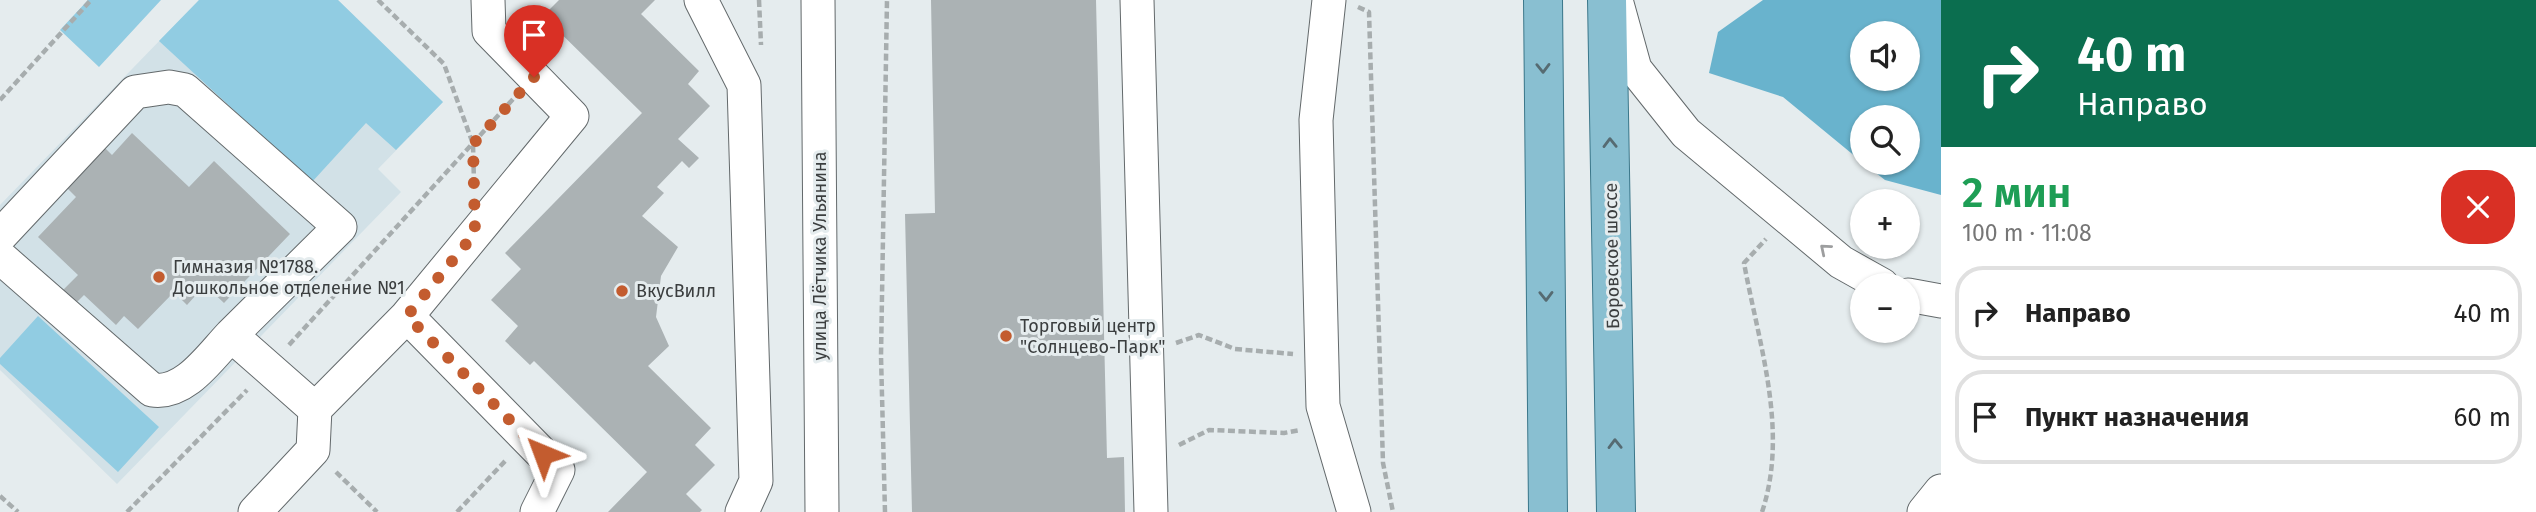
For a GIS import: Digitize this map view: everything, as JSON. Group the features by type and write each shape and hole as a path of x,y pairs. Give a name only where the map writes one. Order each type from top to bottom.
{"main road":[{"path":"1542,0 1548,512"},
{"name":"Боровское шоссе","path":"1607,0 1616,512"}],"street":[{"path":"255,512 313,450 315,409 407,316 572,116 489,31 488,0"},
{"path":"701,0 744,85 756,481 742,512"},
{"name":"улица Лётчика Ульянина","path":"818,0 821,512"},
{"path":"1137,0 1151,512"},
{"path":"1329,0 1316,120 1323,406 1354,512"},
{"path":"1616,0 1635,69 1686,133 1842,262 1861,273"},
{"path":"0,236 135,92 169,87 185,90 340,227 180,386 164,392 152,390 0,257"},
{"path":"1920,297 1941,301"},
{"path":"407,316 558,470 537,512"},
{"path":"231,335 315,409"},
{"path":"1924,512 1941,491"}],"path":[{"path":"0,100 91,0"},
{"path":"378,0 444,64 473,144 475,233"},
{"path":"885,512 881,356 887,0"},
{"path":"1369,12 1381,343 1382,463 1394,512"},
{"path":"127,512 268,369 534,77"},
{"path":"1762,512 1772,470 1775,436 1744,263 1769,236"},
{"path":"1147,382 1174,344 1199,335 1235,349 1288,355 1321,351"},
{"path":"1149,459 1209,430 1284,433 1328,425"},
{"path":"457,512 527,438"},
{"path":"313,450 377,512"},
{"path":"0,496 18,512"}],"shaded area":[{"path":"88,0 161,0 99,67 60,30"},
{"name":"Гимназия №1788. Дошкольное отделение №1","path":"199,0 338,0 443,102 378,169 401,192 117,484 0,370 0,205"},
{"path":"199,0 338,0 443,102 396,150 366,123 312,182 159,41"},
{"path":"1763,0 1941,0 1941,195 1885,180 1879,175 1920,175 1920,105 1850,105 1850,152 1783,97 1709,73 1718,32"},
{"path":"38,316 159,427 118,472 0,364 0,358"}],"building":[{"path":"559,0 655,0 641,14 699,71 688,84 710,106 678,139 699,158 689,168 682,161 657,187 664,193 642,216 678,247 661,276 656,317 669,346 648,366 711,428 695,445 715,465 686,494 702,510 700,512 608,512 647,472 534,361 530,365 505,341 518,326 491,300 521,269 505,253 642,113 543,16"},
{"name":"Торговый центр \"Солнцево-Парк\"","path":"931,0 1096,0 1107,458 1124,457 1125,512 912,512 905,214 935,213"},
{"path":"132,133 189,187 214,161 290,234 224,303 205,285 187,305 174,292 138,329 124,316 116,325 84,295 76,303 63,290 78,275 38,237 76,197 57,178 104,147 112,155"}],"place":[{"name":"Гимназия №1788. Дошкольное отделение №1","path":"159,277"},
{"name":"ВкусВилл","path":"622,291"},
{"name":"Торговый центр \"Солнцево-Парк\"","path":"1006,336"}],"route":[{"path":"534,77 473,144 475,233 407,316 543,454"}]}
